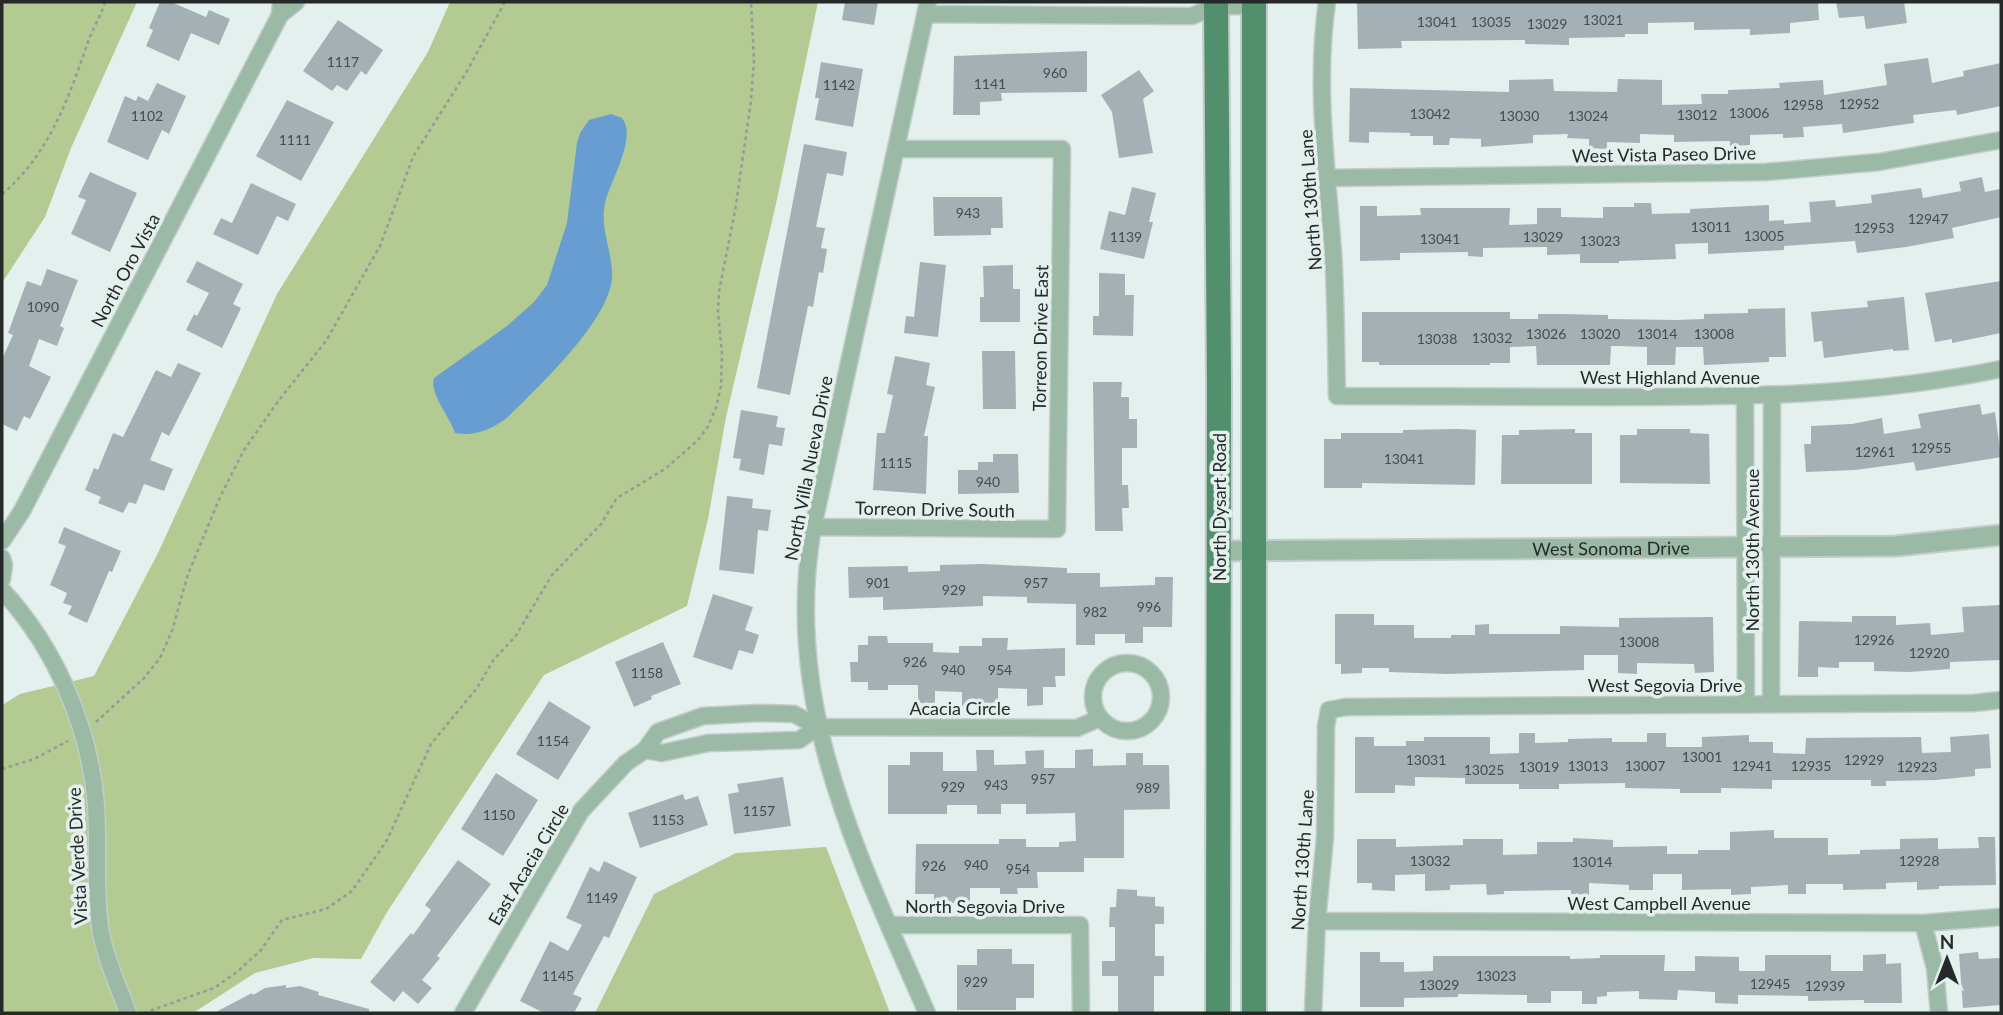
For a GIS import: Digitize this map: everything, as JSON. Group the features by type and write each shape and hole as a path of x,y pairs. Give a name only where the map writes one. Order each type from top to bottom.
{"main road":[{"name":"North Dysart Road","path":"1214,3 1219,551 1218,1013"},
{"name":"North Dysart Road","path":"1254,4 1254,1013"}],"street":[{"name":"North Oro Vista","path":"2,541 22,511 281,8 296,2"},
{"name":"North 130th Lane","path":"1327,2 1323,32 1325,178 1333,253 1337,396"},
{"path":"927,8 1192,16 1214,3 1254,4"},
{"name":"North Villa Nueva Drive","path":"927,8 813,527 807,575 807,640 818,727 828,770 889,925 928,1013"},
{"name":"West Vista Paseo Drive","path":"1325,178 1766,172 1879,162 2001,140"},
{"name":"Torreon Drive East","path":"896,149 1062,149 1056,529"},
{"name":"West Highland Avenue","path":"1337,396 1772,396 1855,391 1947,380 2001,369"},
{"name":"North 130th Avenue","path":"1771,704 1772,396"},
{"name":"North 130th Avenue","path":"1745,397 1746,704"},
{"name":"Torreon Drive South","path":"813,527 1056,529"},
{"name":"West Sonoma Drive","path":"1219,551 1896,546 2001,535"},
{"path":"2,558 2,579"},
{"name":"Vista Verde Drive","path":"2,590 29,621 48,652 81,733 93,780 96,805 97,895 102,937 128,1013"},
{"path":"1120,664 1142,667 1158,683 1161,694 1156,715 1140,729 1118,730 1108,726 1100,718 1094,708 1095,685 1109,668 1120,664"},
{"name":"West Segovia Drive","path":"1329,710 1346,707 1974,703 2001,700"},
{"name":"North 130th Lane","path":"1313,1013 1317,921 1325,837 1326,726 1329,710"},
{"name":"East Acacia Circle","path":"463,1013 580,811 626,763 645,750 658,732 703,716 759,713 794,714 818,727"},
{"name":"Acacia Circle","path":"818,727 1077,728 1100,718"},
{"path":"645,750 662,753 708,743 799,740 818,727"},
{"name":"West Campbell Avenue","path":"1317,921 1923,923 2001,916"},
{"path":"1923,923 1935,968 1939,1013"},
{"name":"North Segovia Drive","path":"889,925 1080,925 1080,1013"}],"path":[{"path":"2,194 29,166 59,119 105,2"},
{"path":"2,769 34,759 81,733 144,678 160,658 172,631 188,574 221,495 244,450 279,400 317,356 363,278 380,246 413,157 467,71 505,2"},
{"path":"144,1013 214,988 255,956 282,920 326,909 352,891 387,840 431,744 477,688 494,659 515,637 552,575 601,524 617,498 666,469 698,440 707,428 716,408 721,386 719,291 735,211 751,102 754,60 751,2"}],"green space":[{"path":"2,2 137,2 71,148 45,217 2,283"},
{"path":"450,2 818,2 687,606 544,675 387,912 361,959 313,958 255,973 193,1013 2,1013 2,705 20,694 94,676 158,553 277,294 428,52"},
{"path":"826,847 890,1013 595,1013 654,894 736,853"}],"water":[{"path":"611,114 622,118 627,135 604,209 612,278 599,314 570,352 508,417 483,431 455,433 434,391 434,378 507,326 534,302 547,285 567,223 580,133 589,120"}],"building":[{"path":"160,2 171,2 206,17 209,10 230,19 219,45 191,33 179,61 146,46 153,30 149,28"},
{"path":"845,2 878,2 874,25 842,20"},
{"path":"1357,2 1818,2 1819,20 1790,23 1790,33 1750,35 1750,29 1694,30 1694,22 1648,23 1648,34 1569,38 1569,45 1525,44 1525,40 1401,41 1402,48 1358,49"},
{"path":"1836,2 1904,2 1907,23 1866,29 1864,16 1839,18"},
{"path":"338,20 383,50 366,75 361,71 347,91 337,85 332,91 303,71"},
{"path":"1087,51 1087,92 1001,93 1002,101 980,102 980,115 953,115 954,56"},
{"path":"1928,58 1932,83 1964,76 1963,71 2001,63 2001,106 1957,115 1956,110 1913,115 1914,123 1843,133 1842,124 1803,127 1804,137 1783,138 1783,134 1750,135 1750,145 1730,146 1730,141 1674,142 1674,135 1640,134 1640,143 1607,142 1607,149 1589,148 1589,139 1567,138 1568,134 1533,135 1533,143 1481,147 1481,139 1450,138 1449,145 1433,145 1433,136 1410,136 1410,133 1369,132 1369,143 1349,142 1350,88 1509,92 1509,80 1553,79 1554,91 1617,92 1618,79 1662,80 1662,105 1702,104 1701,94 1780,88 1779,83 1823,80 1824,95 1887,85 1884,64"},
{"path":"821,62 863,69 853,127 815,120 819,98 815,98"},
{"path":"1139,70 1154,91 1143,99 1153,153 1119,158 1112,112 1101,95"},
{"path":"157,83 186,96 169,134 162,130 148,160 107,142 125,96 136,101 138,96 148,101"},
{"path":"287,100 334,122 301,181 256,156"},
{"path":"804,144 847,152 843,176 827,173 816,227 825,228 821,248 827,249 823,273 819,272 813,307 808,306 790,395 757,388"},
{"path":"90,172 137,193 110,252 71,234 86,200 78,197"},
{"path":"1982,177 1985,192 2000,189 2001,217 1952,228 1954,238 1906,247 1857,253 1855,241 1784,246 1784,250 1708,254 1708,243 1675,244 1676,259 1619,263 1580,263 1580,254 1547,255 1547,247 1483,248 1483,257 1468,256 1468,252 1400,253 1400,260 1360,261 1360,206 1377,206 1377,216 1421,215 1420,208 1510,208 1509,225 1537,224 1537,208 1561,208 1561,217 1603,218 1603,207 1634,207 1634,203 1651,203 1652,214 1769,205 1769,221 1784,220 1784,224 1811,222 1809,202 1835,200 1836,207 1872,203 1871,195 1921,188 1923,198 1961,191 1959,182"},
{"path":"251,183 296,204 288,221 277,216 258,255 213,234 221,218 232,223"},
{"path":"1132,187 1156,193 1149,222 1153,222 1144,259 1100,249 1109,211 1125,215"},
{"path":"933,197 1002,197 1003,228 991,228 991,235 934,236"},
{"path":"197,261 243,284 233,304 241,308 222,348 186,330 209,293 186,282"},
{"path":"920,262 946,265 938,337 904,333 906,316 914,317"},
{"path":"1013,265 1013,289 1020,289 1020,322 980,322 980,297 984,297 983,266"},
{"path":"47,269 78,280 60,326 64,328 57,346 39,339 29,366 51,377 30,419 24,416 17,431 2,424 2,359 13,335 8,333 27,281 41,286"},
{"path":"1099,273 1125,274 1125,295 1134,295 1133,336 1093,335 1093,316 1099,316"},
{"path":"2001,281 2001,333 1952,343 1952,339 1935,342 1925,293"},
{"path":"1904,297 1909,350 1893,349 1824,358 1822,341 1814,342 1811,312 1868,307 1867,301"},
{"path":"1785,308 1786,357 1769,357 1769,362 1704,365 1703,347 1676,347 1675,365 1647,365 1647,347 1611,346 1610,365 1537,365 1536,346 1510,347 1510,363 1490,365 1379,365 1379,362 1362,362 1362,312 1510,312 1510,319 1538,319 1538,314 1560,314 1608,315 1608,319 1676,320 1704,319 1704,314 1748,313 1748,309"},
{"path":"982,351 1015,351 1016,409 983,409"},
{"path":"895,356 930,363 926,385 935,387 924,436 928,436 926,494 873,490 877,433 885,433 893,395 887,394"},
{"path":"178,363 201,373 169,436 162,432 150,460 173,469 164,491 144,484 136,504 129,502 123,513 98,503 101,497 85,490 94,468 98,470 113,433 123,437 156,370 171,377"},
{"path":"1093,382 1122,382 1121,397 1129,397 1129,419 1137,419 1137,448 1122,448 1122,485 1128,485 1129,508 1122,508 1123,531 1095,531"},
{"path":"1980,404 1982,415 1995,412 2001,457 1916,471 1914,462 1855,470 1806,472 1804,444 1811,444 1811,426 1852,424 1882,418 1884,434 1921,428 1918,414"},
{"path":"741,410 778,416 776,427 785,428 782,446 769,444 764,475 739,470 741,459 733,458"},
{"path":"1575,429 1575,433 1592,433 1592,484 1501,484 1502,435 1519,435 1519,430"},
{"path":"1637,429 1690,429 1690,433 1709,434 1710,484 1620,483 1620,435 1637,435"},
{"path":"1403,430 1476,430 1475,485 1362,483 1362,488 1324,488 1324,439 1341,439 1341,433 1403,433"},
{"path":"993,454 1018,454 1019,493 958,494 958,470 978,470 978,462 993,462"},
{"path":"727,496 753,499 752,508 771,510 768,531 758,530 754,574 719,570"},
{"path":"64,527 121,551 112,572 109,571 87,623 68,614 72,606 63,603 67,593 50,585 66,546 58,543"},
{"path":"940,565 1067,568 1067,573 1100,573 1100,587 1155,585 1155,577 1173,577 1172,627 1143,627 1143,643 1125,643 1125,634 1095,634 1095,645 1076,645 1076,604 1027,603 1027,597 983,596 983,606 883,610 883,597 849,598 848,567 908,566 908,572 940,571"},
{"path":"713,594 753,607 745,630 759,635 753,654 739,650 732,670 693,657"},
{"path":"2001,605 2001,660 1950,662 1950,669 1909,672 1874,671 1874,662 1839,662 1839,668 1818,667 1818,677 1798,677 1799,621 1852,622 1852,616 1896,616 1896,625 1930,623 1931,635 1964,632 1962,607"},
{"path":"1335,614 1374,614 1374,625 1414,625 1414,638 1475,635 1475,625 1489,624 1489,634 1560,634 1560,626 1619,627 1619,618 1713,617 1714,672 1695,673 1694,664 1637,663 1637,674 1618,673 1618,655 1584,655 1584,670 1447,674 1362,668 1362,673 1341,674 1341,664 1335,664"},
{"path":"868,636 887,636 888,643 933,643 933,652 959,653 959,646 982,646 982,638 1008,638 1007,650 1065,648 1065,676 1055,676 1056,687 1043,687 1043,705 1027,706 1027,689 998,688 998,706 962,707 962,692 935,691 935,703 918,703 918,685 888,685 888,690 868,690 868,682 851,682 850,662 858,662 858,645 868,645"},
{"path":"663,642 681,684 651,696 652,699 634,707 615,662"},
{"path":"549,701 591,727 558,780 516,754"},
{"path":"1519,733 1535,733 1535,743 1612,738 1612,742 1647,742 1647,733 1666,733 1666,747 1702,747 1702,737 1749,735 1749,742 1773,742 1773,753 1805,754 1806,738 1921,737 1922,753 1951,752 1950,737 1989,734 1991,768 1975,769 1975,776 1886,781 1886,786 1871,786 1871,780 1772,780 1772,789 1721,788 1721,793 1680,793 1680,789 1625,788 1625,783 1559,784 1559,789 1519,789 1519,784 1465,784 1465,778 1415,777 1415,786 1395,785 1395,793 1355,793 1355,737 1374,737 1374,746 1406,746 1406,741 1424,741 1424,737 1490,737 1490,754 1519,753"},
{"path":"1093,749 1093,766 1126,765 1126,753 1143,753 1143,765 1169,765 1170,809 1124,810 1124,858 1084,858 1084,872 1037,872 1038,888 1017,888 1018,894 1000,894 1000,888 970,888 970,903 934,903 934,894 915,894 916,844 999,844 999,839 1026,839 1026,847 1059,847 1059,842 1076,841 1075,813 1026,814 1026,804 1001,804 1001,814 977,814 977,805 947,805 947,814 888,814 888,765 910,765 910,752 943,752 943,771 977,771 976,750 994,750 994,765 1026,764 1025,751 1044,750 1044,768 1075,768 1075,750"},
{"path":"496,773 538,800 503,856 461,829"},
{"path":"783,777 791,826 734,834 728,794 739,792 737,784"},
{"path":"683,794 685,800 698,796 708,825 640,848 628,813"},
{"path":"1774,830 1774,838 1828,838 1828,855 1860,854 1860,850 1900,849 1900,839 1938,838 1938,849 1979,848 1978,837 1995,837 1996,885 1939,886 1939,889 1917,890 1917,882 1886,883 1886,889 1843,890 1843,884 1806,884 1806,894 1788,894 1788,885 1751,887 1751,894 1731,895 1731,889 1682,890 1682,874 1653,874 1653,890 1629,890 1629,885 1589,883 1589,895 1571,894 1571,890 1504,891 1504,894 1487,895 1486,884 1450,885 1450,890 1425,891 1425,874 1395,875 1395,891 1372,890 1372,883 1357,883 1357,839 1396,839 1396,847 1463,845 1463,839 1503,839 1503,855 1537,854 1537,842 1573,842 1573,838 1613,840 1613,847 1667,846 1667,854 1698,854 1698,850 1730,850 1730,832"},
{"path":"458,860 491,884 422,980 432,988 418,1004 403,991 394,1002 370,982 411,933 413,935 431,910 425,905"},
{"path":"604,861 637,877 609,938 604,936 573,994 582,998 574,1013 544,1013 520,1001 550,941 568,951 582,925 566,918 590,867 599,872"},
{"path":"1117,889 1137,890 1137,896 1155,897 1155,906 1164,907 1164,924 1155,924 1155,956 1164,956 1164,976 1154,976 1154,1013 1118,1013 1118,976 1102,976 1102,961 1115,961 1115,927 1109,927 1110,907 1116,907"},
{"path":"977,949 1012,949 1012,964 1034,964 1034,998 1016,998 1016,1010 957,1010 957,965 977,965"},
{"path":"1360,952 1380,952 1380,962 1404,962 1404,972 1433,971 1433,956 1570,956 1570,959 1600,958 1600,955 1665,955 1664,971 1695,971 1695,956 1739,957 1739,971 1765,971 1765,955 1831,955 1831,971 1863,971 1863,955 1886,954 1886,964 1901,963 1902,1003 1864,1003 1864,1000 1808,1001 1808,996 1738,995 1738,1004 1715,1003 1715,992 1678,990 1677,1000 1639,999 1639,991 1607,992 1607,996 1597,997 1597,1004 1582,1004 1582,991 1551,991 1551,1003 1527,1003 1527,995 1458,994 1458,997 1404,998 1404,1007 1360,1007"},
{"path":"1978,952 1979,959 2001,958 2001,1005 1963,1008 1959,954"},
{"path":"286,985 286,988 300,986 319,992 318,995 369,1009 369,1013 214,1013 252,993 253,995 265,988"}]}
